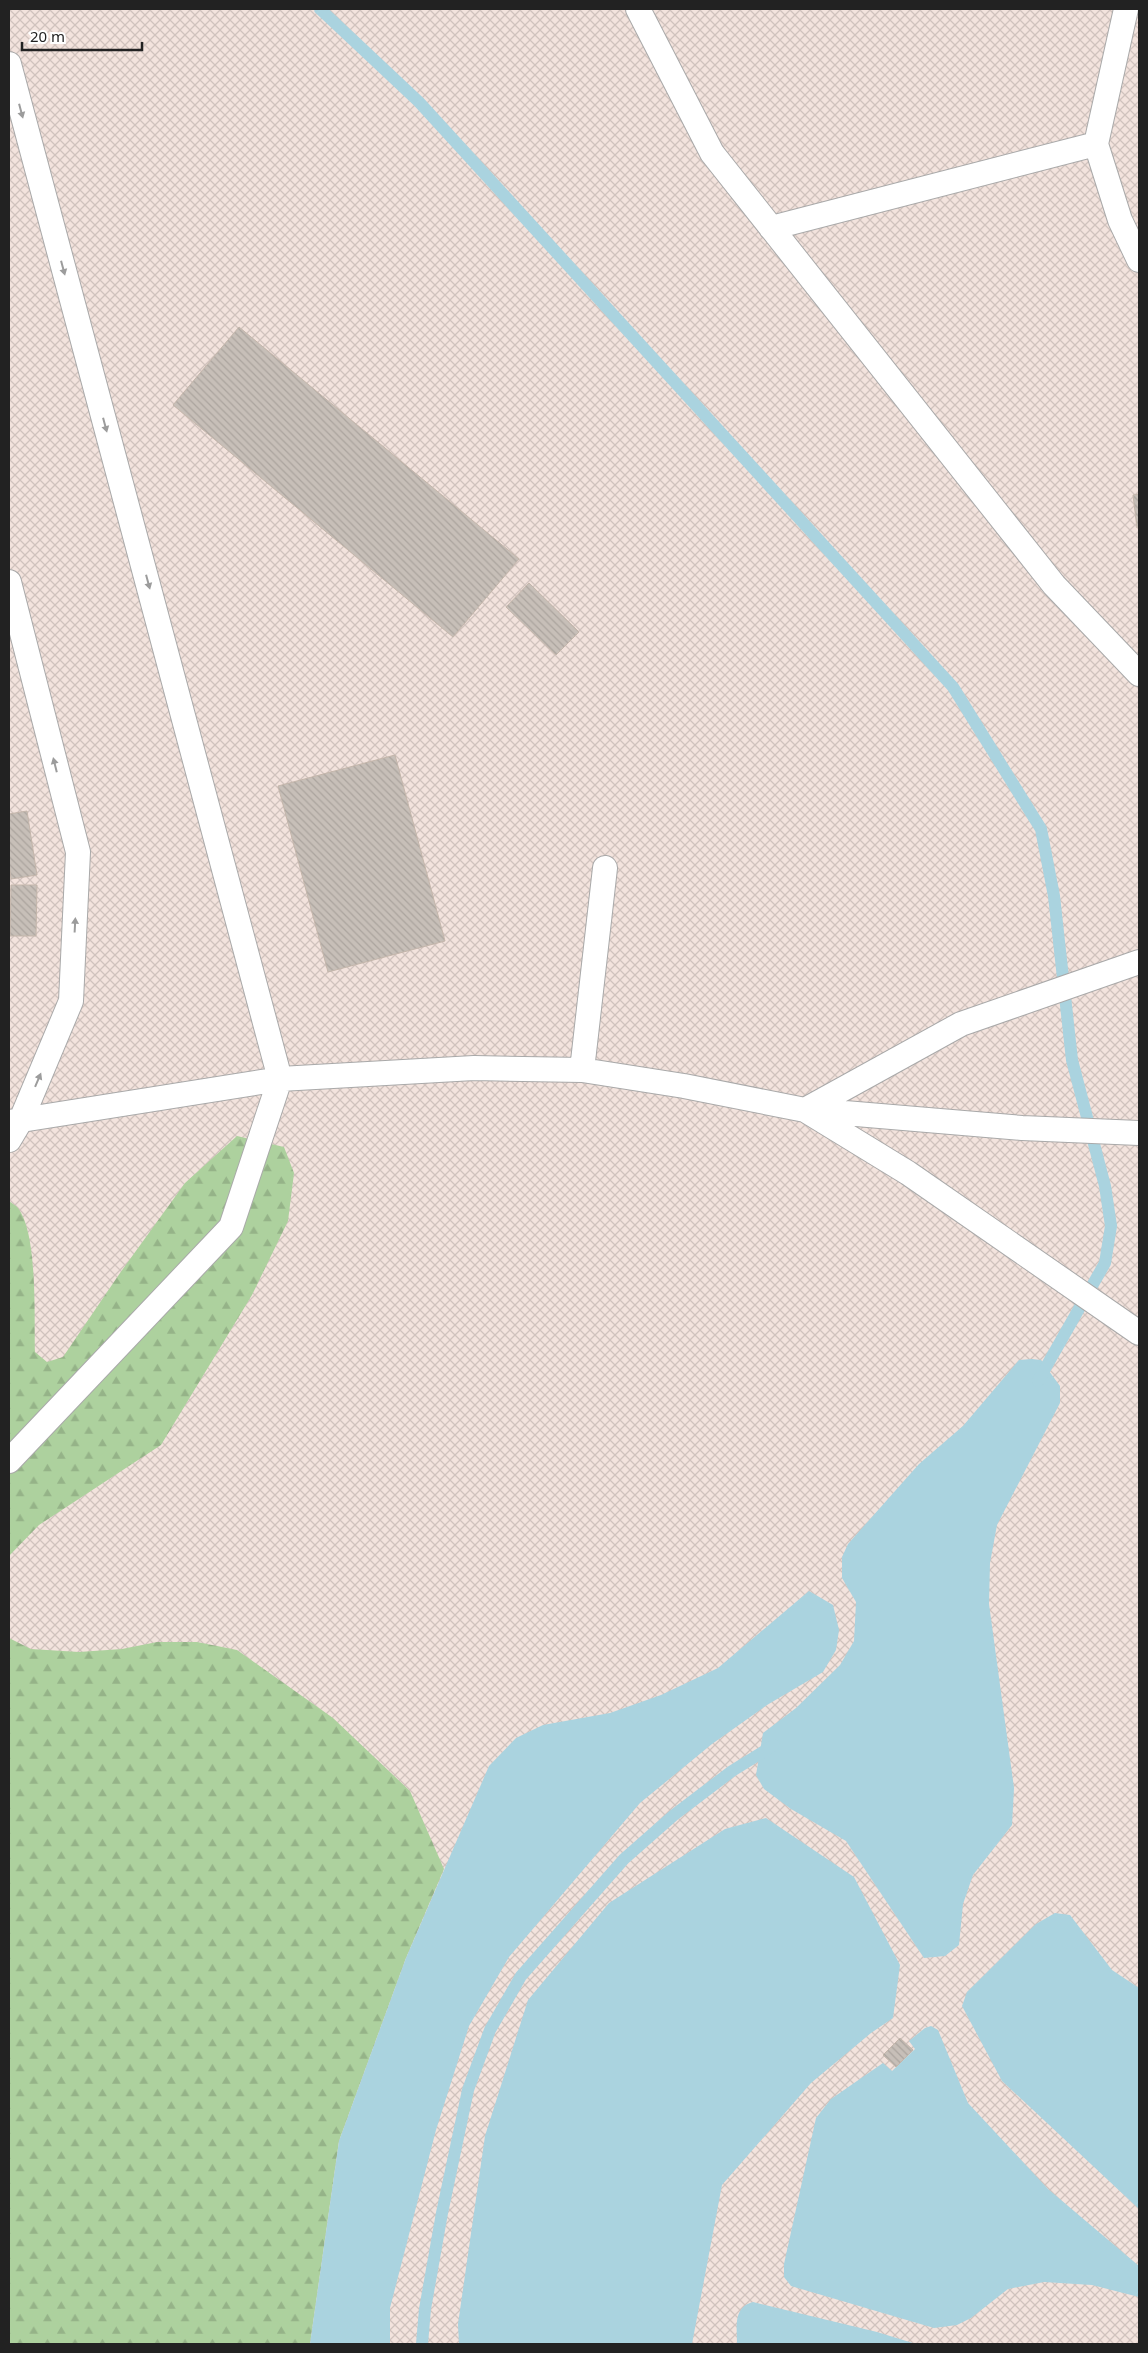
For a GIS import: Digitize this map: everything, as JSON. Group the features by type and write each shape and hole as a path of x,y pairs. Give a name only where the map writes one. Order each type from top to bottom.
{"lane":[{"path":"638,9 712,153 1054,585 1139,674"},
{"path":"1126,9 1096,144 1120,220 1139,260"},
{"path":"9,64 280,1079 230,1227 9,1461"},
{"path":"771,228 1096,144"},
{"path":"9,582 78,852 71,1001 15,1121 9,1140"},
{"path":"582,1070 605,868"},
{"path":"805,1110 961,1024 1139,962"},
{"path":"15,1121 280,1079 474,1068 582,1070 684,1086 805,1110 1022,1128 1139,1133"},
{"path":"805,1110 908,1173 1135,1330"}],"shaded area":[{"path":"9,9 1139,9 1139,2344 9,2344"}],"green space":[{"path":"237,1136 284,1147 294,1173 288,1221 252,1295 161,1445 39,1525 9,1556 9,1201 18,1208 29,1237 34,1277 35,1352 47,1362 63,1357 120,1273 185,1183"},
{"path":"9,1638 31,1649 79,1652 122,1649 157,1642 197,1642 237,1650 333,1718 410,1791 444,1869 406,1958 339,2141 310,2344 9,2344"}],"water":[{"path":"1019,1360 1041,1360 1060,1386 1060,1403 997,1525 990,1563 989,1604 1014,1788 1012,1825 973,1875 963,1904 959,1945 945,1956 924,1958 846,1841 791,1809 764,1789 756,1775 763,1733 796,1708 840,1665 854,1641 856,1602 842,1578 842,1557 848,1544 919,1464 963,1426"},
{"path":"809,1591 833,1605 839,1630 836,1650 823,1672 767,1705 712,1744 640,1803 509,1957 469,2026 436,2130 390,2308 390,2344 310,2344 339,2141 406,1958 489,1766 516,1738 543,1725 610,1713 661,1695 718,1668"},
{"path":"766,1818 854,1877 900,1965 893,2018 871,2033 811,2083 722,2185 692,2344 459,2344 458,2324 485,2136 528,2000 609,1903 725,1829"},
{"path":"1055,1913 1070,1915 1112,1970 1139,1988 1139,2209 1002,2081 962,2006 967,1992 1036,1924"},
{"path":"931,2026 938,2030 968,2103 1048,2189 1139,2266 1139,2297 1092,2285 1044,2282 1008,2289 971,2318 957,2325 934,2328 791,2286 784,2277 784,2264 816,2118 831,2099 883,2063 892,2071 915,2049 909,2041 925,2028"},
{"path":"753,2302 877,2332 916,2344 737,2344 739,2313 742,2308"}],"building":[{"path":"239,327 519,559 453,637 173,405"},
{"path":"1139,494 1139,527 1137,528 1133,495"},
{"path":"529,583 579,632 556,655 506,607"},
{"path":"395,755 445,941 328,972 278,786"},
{"path":"27,811 37,875 11,879 9,863 9,814"},
{"path":"11,885 37,885 36,936 10,936"},
{"path":"900,2038 913,2050 896,2067 883,2055"}],"waterway":[{"path":"320,9 419,102 953,687 1041,829 1054,896 1072,1060 1105,1186 1111,1226 1105,1263 1038,1381"},
{"path":"422,2344 425,2309 442,2213 468,2090 490,2030 521,1976 624,1859 674,1815 732,1771 774,1745"}]}
